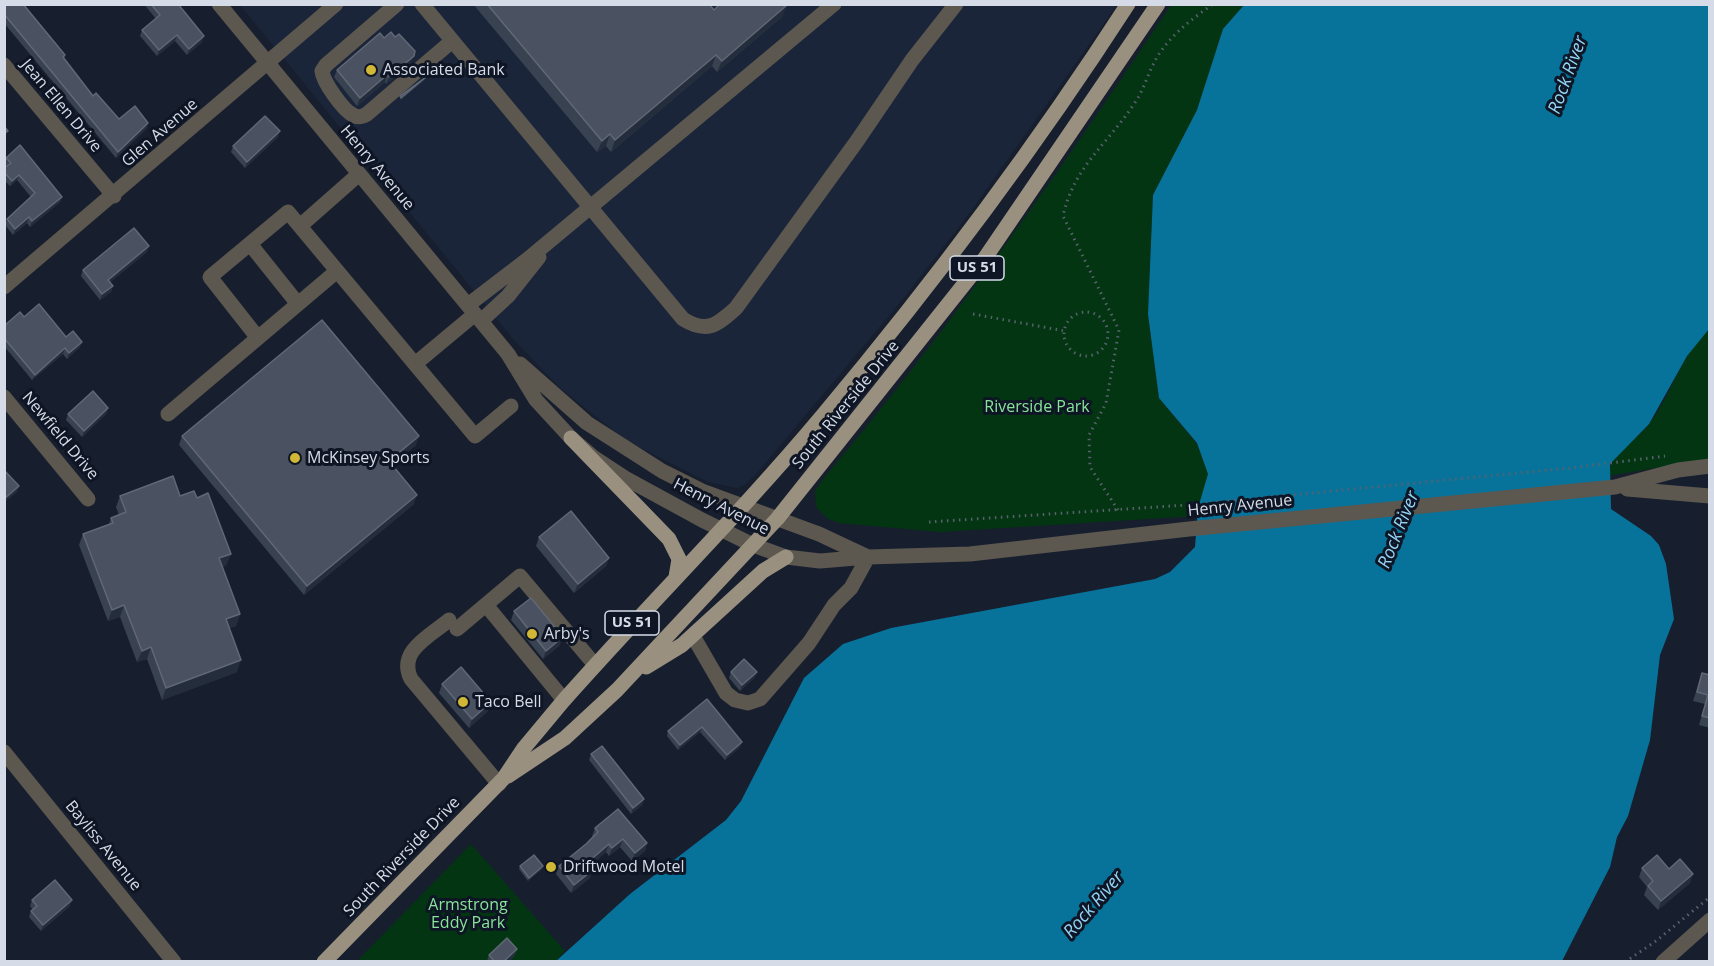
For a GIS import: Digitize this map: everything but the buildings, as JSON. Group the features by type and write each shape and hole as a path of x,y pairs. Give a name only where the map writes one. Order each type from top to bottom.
{"main road":[{"name":"South Riverside Drive","path":"324,962 502,781 524,748 564,700 822,416 967,233 1051,120 1128,4"},
{"name":"South Riverside Drive","path":"502,781 565,738 630,676 777,519 978,266 1158,4"},
{"path":"571,438 669,538 679,559 676,577"},
{"path":"630,676 693,636 763,571 786,557"}],"street":[{"name":"Henry Avenue","path":"219,4 475,313 508,354 536,400 571,438 625,477 753,545 786,557 820,561 868,557 970,555 1189,529 1616,488"},
{"name":"Glen Avenue","path":"4,288 336,4"},
{"path":"397,4 326,65 322,72 324,81 352,115 360,117 367,114 452,41"},
{"path":"422,4 683,318 700,327 716,326 736,308 857,141 912,60 956,4"},
{"path":"415,364 475,313 508,296 555,236 834,4"},
{"name":"Jean Ellen Drive","path":"4,65 114,196"},
{"path":"300,226 359,174"},
{"path":"258,338 210,277 288,212 475,436 511,406"},
{"path":"250,244 298,304"},
{"path":"168,414 337,271"},
{"name":"Henry Avenue","path":"508,354 579,416 616,443 676,479 868,557"},
{"name":"Newfield Drive","path":"4,397 88,499"},
{"path":"1616,488 1678,470 1710,466"},
{"path":"1616,488 1710,496"},
{"path":"693,636 726,693 735,700 748,703 760,699 809,643 834,605 850,588 868,557"},
{"path":"502,781 411,679 406,669 407,659 412,652 486,604 520,576 595,665"},
{"path":"486,604 564,700"},
{"name":"Bayliss Avenue","path":"4,752 174,962"},
{"path":"1663,962 1710,920"}],"path":[{"path":"1118,510 1090,467 1089,435 1106,403 1119,330 1063,216 1083,167 1135,103 1162,50 1178,33 1213,4"},
{"path":"1090,312 1103,319 1108,333 1104,346 1092,355 1072,350 1065,338 1067,324 1076,314 1090,312"},
{"path":"973,314 1065,331"},
{"path":"1108,333 1119,330"},
{"path":"929,522 1187,505 1627,462"},
{"path":"1625,962 1656,941 1710,897"}],"shaded area":[{"path":"240,5 1117,5 971,211 903,299 757,473 746,484 737,488 708,482 627,441 560,388 514,340"}],"green space":[{"name":"Riverside Park","path":"1171,5 1244,5 1223,29 1197,110 1153,195 1148,314 1159,398 1197,444 1208,474 1197,516 939,532 839,523 828,519 816,507 815,491 823,479 916,365 1004,247"},
{"path":"1709,329 1709,459 1608,476 1610,467 1619,453 1650,423 1691,350"},
{"name":"Armstrong Eddy Park","path":"471,844 565,951 555,962 356,962"}],"water":[{"name":"Rock River","path":"1244,5 1709,5 1709,329 1687,356 1649,424 1610,464 1611,509 1651,536 1659,545 1666,564 1674,619 1660,655 1650,740 1628,816 1617,837 1610,867 1562,961 555,962 630,894 726,820 741,801 804,678 843,644 891,628 1155,579 1170,572 1195,547 1198,508 1208,474 1197,443 1159,398 1148,314 1153,195 1197,110 1223,29"}],"place":[{"name":"Associated Bank","path":"371,70"},
{"name":"McKinsey Sports","path":"295,458"},
{"name":"Arby's","path":"532,634"},
{"name":"Taco Bell","path":"463,702"},
{"name":"Driftwood Motel","path":"551,867"}]}
